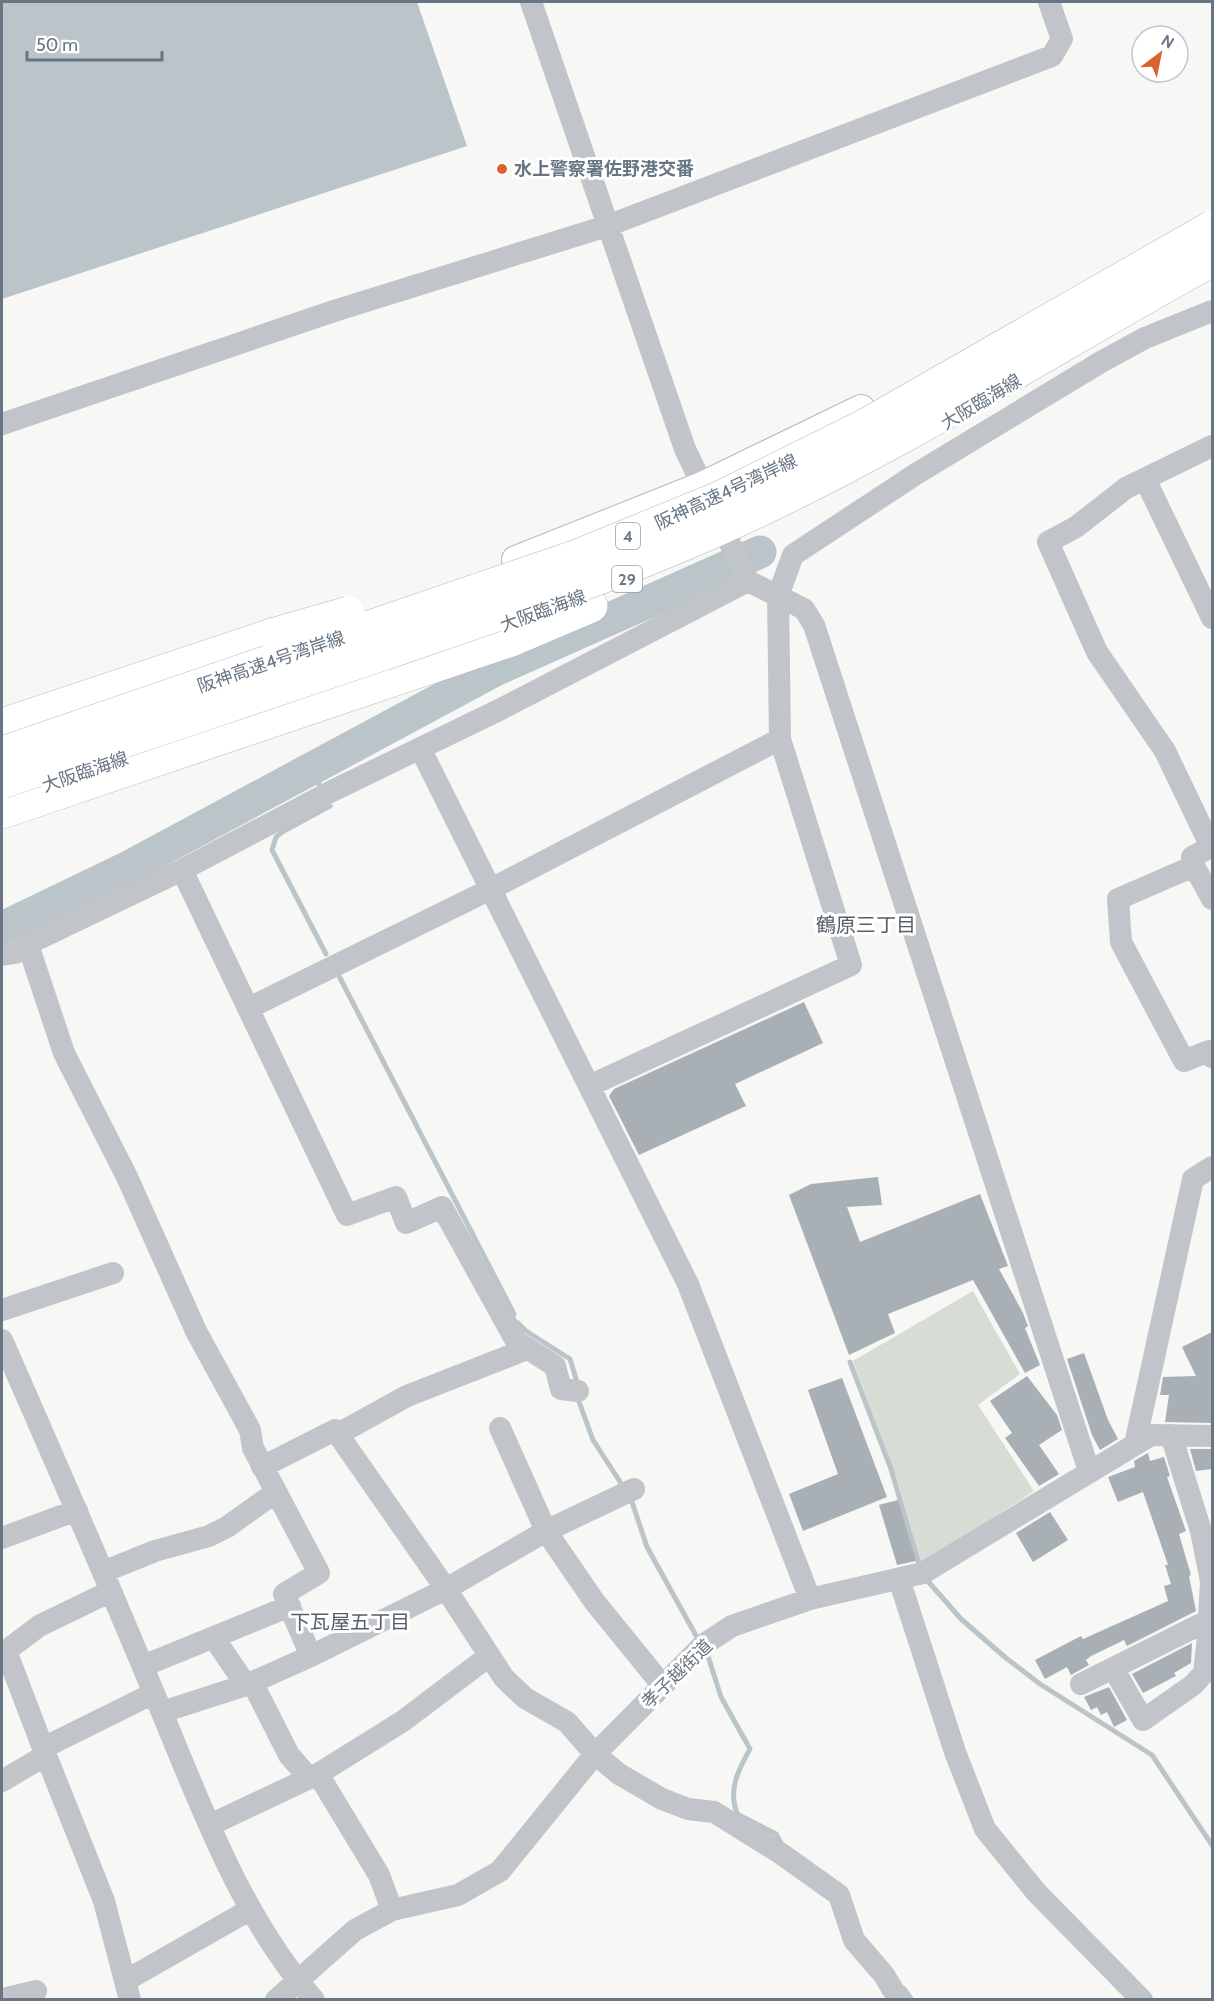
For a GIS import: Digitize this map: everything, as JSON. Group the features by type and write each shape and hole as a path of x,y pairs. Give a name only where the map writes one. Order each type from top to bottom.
{"highway":[{"name":"阪神高速4号湾岸線","path":"2,782 437,635 586,583 662,553 807,487 1015,375 1207,241"},
{"name":"阪神高速4号湾岸線","path":"2,753 577,556 719,498 864,426 1207,241"},
{"path":"9,806 511,640 591,606 700,557 799,507 1015,375"},
{"path":"2,725 275,634 488,573 595,537 864,426"}],"main road":[{"path":"2,739 275,647 517,560 702,486 858,411 977,346 1111,279 1207,241"},
{"name":"大阪臨海線","path":"9,806 549,611 725,536 889,459 1127,314 1212,268"}],"street":[{"path":"531,2 685,449 748,581 804,609 814,625 1089,1471"},
{"path":"2,424 334,310 607,226 1052,56 1062,39 1049,2"},
{"path":"589,1086 851,965 780,739 778,596 793,555 916,474 1128,347 1212,311"},
{"path":"1212,446 1146,481 1126,488 1076,527 1048,542 1096,652 1166,751 1211,847 1192,857 1194,866 1212,899"},
{"path":"1146,481 1212,618"},
{"path":"2,955 15,952 182,870 332,790 420,748 748,581"},
{"path":"249,1008 490,890 780,739"},
{"path":"420,748 688,1284 810,1599"},
{"path":"1194,866 1118,899 1121,942 1184,1061 1209,1051 1212,1057"},
{"path":"182,870 347,1215 396,1197 406,1223 442,1207 516,1341 555,1366 561,1389 578,1391"},
{"path":"28,945 63,1053 128,1177 196,1331 250,1430 253,1448 262,1467 319,1573 285,1594 311,1656"},
{"path":"1136,1444 1192,1179 1212,1167"},
{"path":"2,1310 113,1273"},
{"path":"2,1340 77,1510 210,1825 251,1908 297,1981 314,2000"},
{"path":"338,1434 407,1396 527,1349"},
{"path":"500,1428 546,1531 594,1601 663,1686"},
{"path":"262,1467 335,1430 446,1589 504,1678 525,1698 567,1722 596,1754 619,1774 662,1799 688,1809 714,1812 780,1853 839,1895 855,1940 884,1975 899,2000"},
{"name":"孝子越街道","path":"276,2000 355,1930 392,1910 458,1895 500,1871 596,1754 703,1645 732,1626 810,1599 923,1573 1151,1435 1212,1436"},
{"path":"1113,1668 1143,1720 1193,1685 1204,1673 1211,1581 1201,1531 1171,1435"},
{"path":"2,1781 45,1752 158,1702 249,1684 311,1656 446,1589 546,1531 634,1489"},
{"path":"251,1908 127,1990 104,1901 4,1652 39,1626 155,1551 209,1536 227,1527 276,1492"},
{"path":"2,1538 77,1510"},
{"path":"899,1579 955,1752 984,1829 1036,1892 1142,2000"},
{"path":"143,1666 290,1606"},
{"path":"1081,1684 1209,1620"},
{"path":"214,1638 249,1684 289,1755 314,1776 379,1875 392,1910"},
{"path":"210,1825 314,1776 403,1721 489,1656"},
{"path":"2,1999 36,1991"}],"shaded area":[{"path":"2,2 417,2 467,146 2,299"},
{"path":"973,1291 1020,1374 978,1405 1034,1491 922,1565 897,1479 853,1361"}],"building":[{"path":"804,1002 823,1043 735,1084 746,1106 639,1155 609,1096 614,1089"},
{"path":"878,1177 882,1205 847,1207 860,1242 980,1194 1008,1266 999,1269 1023,1313 1028,1326 1025,1328 1040,1365 1025,1373 973,1280 888,1314 895,1333 849,1355 789,1195 811,1184"},
{"path":"1212,1332 1212,1423 1165,1422 1169,1395 1160,1395 1163,1377 1196,1376 1182,1347"},
{"path":"1084,1353 1108,1420 1118,1439 1100,1450 1092,1435 1067,1359"},
{"path":"1027,1376 1057,1415 1062,1430 1039,1445 1059,1474 1039,1486 1005,1438 1012,1433 990,1401"},
{"path":"842,1378 887,1497 803,1531 789,1494 838,1474 808,1390"},
{"path":"1190,1449 1212,1449 1212,1469 1196,1471"},
{"path":"1148,1453 1150,1461 1164,1457 1170,1476 1167,1477 1186,1531 1179,1534 1191,1575 1189,1576 1196,1611 1127,1646 1124,1640 1091,1656 1086,1660 1089,1665 1071,1675 1067,1667 1045,1679 1035,1660 1081,1636 1083,1639 1168,1601 1164,1586 1171,1584 1165,1565 1168,1565 1143,1492 1118,1502 1108,1477 1135,1467 1134,1461"},
{"path":"898,1500 916,1561 897,1565 879,1505"},
{"path":"1050,1512 1068,1540 1033,1562 1016,1533"},
{"path":"1192,1643 1191,1663 1174,1673 1176,1676 1143,1693 1132,1674"},
{"path":"1109,1687 1127,1720 1114,1727 1107,1712 1101,1715 1097,1707 1091,1710 1084,1697"}],"waterway":[{"path":"2,928 125,869 495,670 760,552"},
{"path":"311,769 321,788"},
{"path":"326,954 272,850 276,837 282,832 330,806"},
{"path":"339,976 514,1314"},
{"path":"518,1323 526,1331 570,1359 577,1382"},
{"path":"850,1362 891,1469 920,1567"},
{"path":"578,1399 593,1440 624,1488"},
{"path":"631,1499 647,1547 699,1641"},
{"path":"926,1579 961,1619 1006,1658 1040,1684 1152,1755 1212,1845"},
{"path":"708,1656 721,1697 750,1749 738,1772 734,1788 734,1805 737,1814 776,1834 781,1843"},
{"path":"904,1989 912,2000"}],"place":[{"name":"水上警察署佐野港交番","path":"502,169"}],"district":[{"name":"鶴原三丁目","path":"866,925"},
{"name":"下瓦屋五丁目","path":"350,1622"}]}
